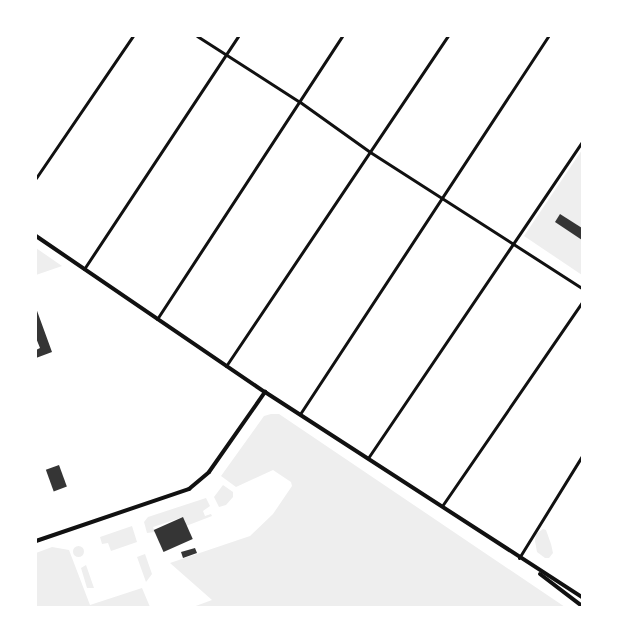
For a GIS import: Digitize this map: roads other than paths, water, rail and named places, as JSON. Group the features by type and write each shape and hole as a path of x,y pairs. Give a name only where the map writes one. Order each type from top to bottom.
{"main road":[{"path":"36,236 265,392 442,506 519,558 582,597"},
{"path":"36,542 189,489 209,472 265,392"},
{"path":"519,558 582,606"}],"street":[{"path":"36,178 133,36"},
{"path":"197,36 300,102 370,152 582,288"},
{"path":"84,269 238,36"},
{"path":"157,319 342,36"},
{"path":"226,366 448,36"},
{"path":"300,414 548,36"},
{"path":"368,458 582,142"},
{"path":"442,506 582,302"},
{"path":"519,558 582,456"}]}
